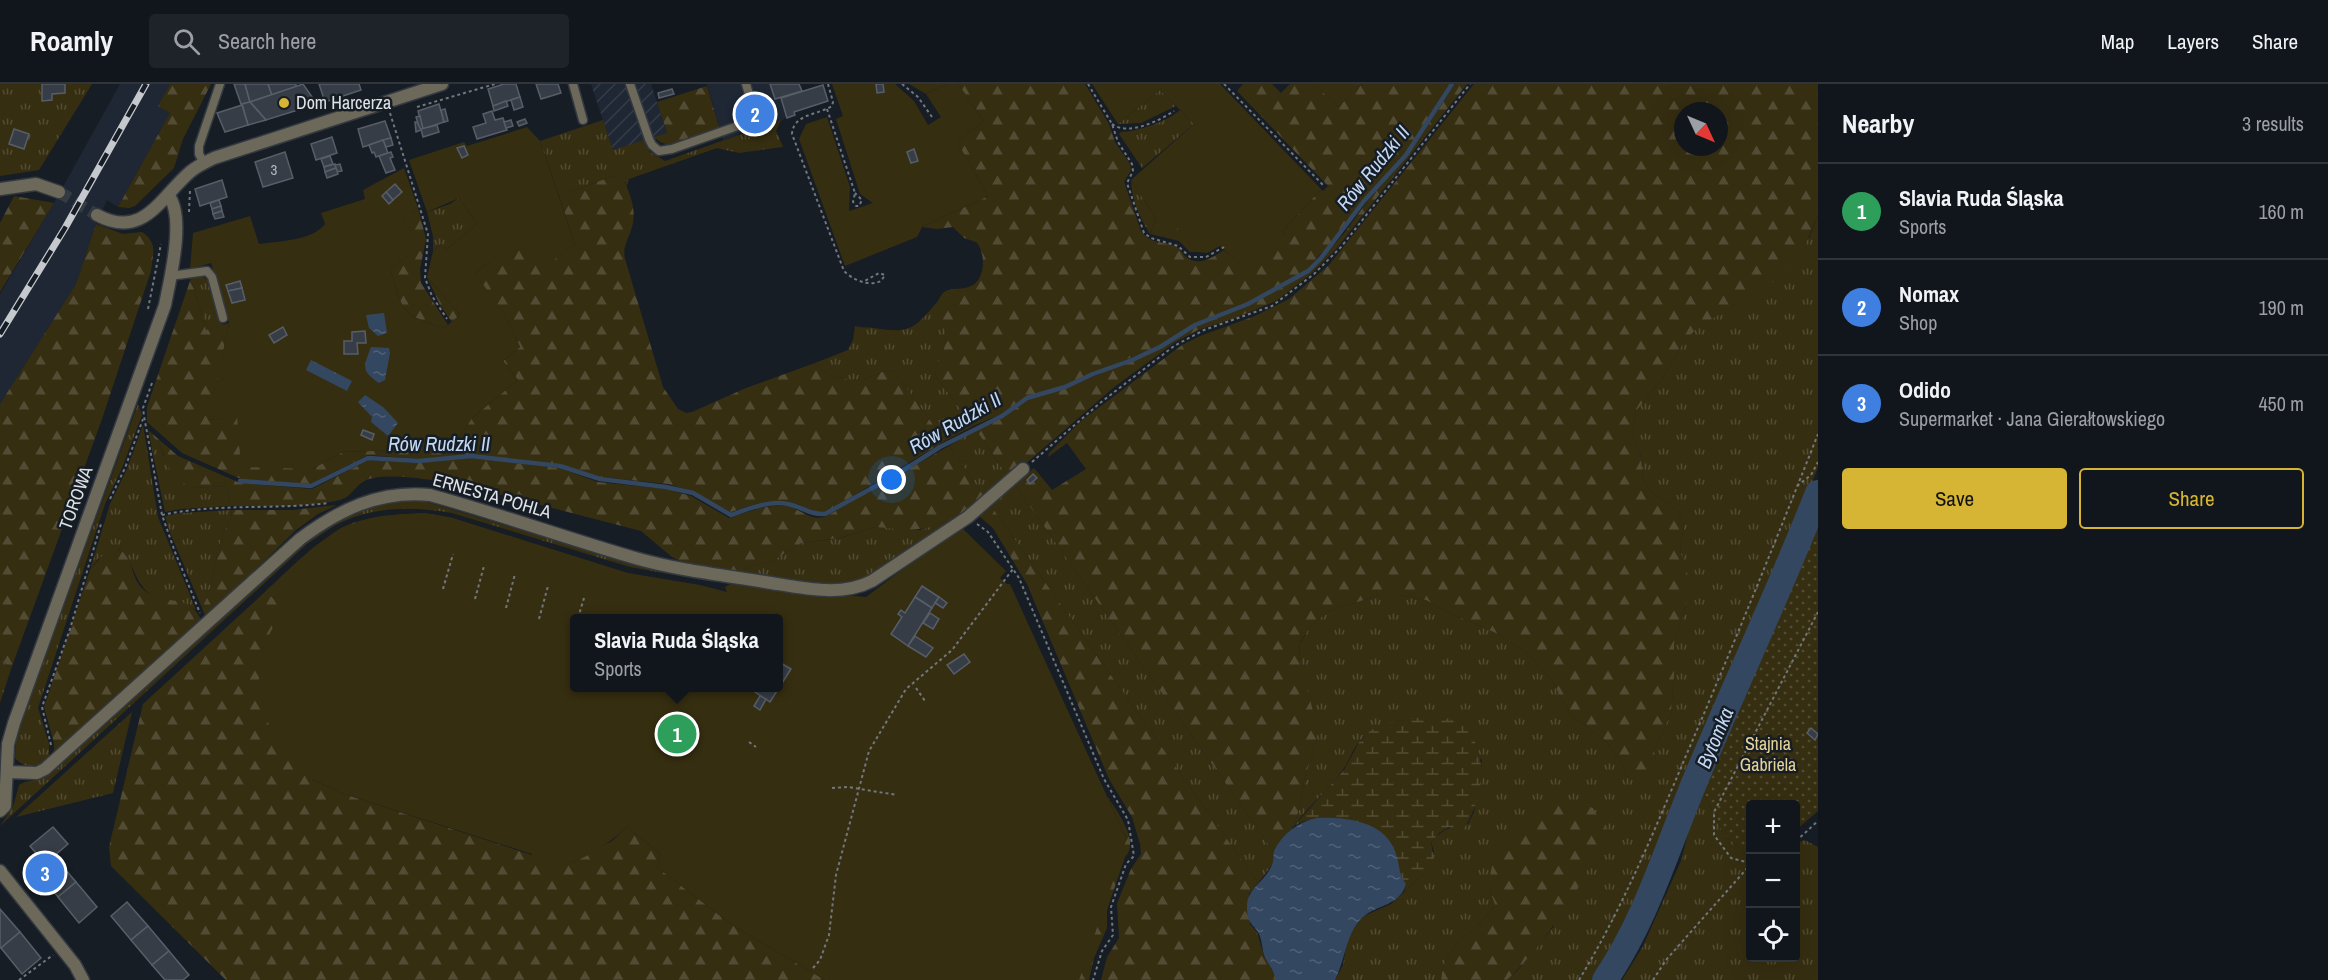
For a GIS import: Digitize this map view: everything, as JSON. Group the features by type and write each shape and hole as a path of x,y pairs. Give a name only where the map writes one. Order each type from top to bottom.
{"street":[{"path":"97,214 114,222 127,223 137,220 147,215 191,171 204,163 230,152 442,84"},
{"path":"0,189 36,184 59,192"},
{"name":"TOROWA","path":"0,811 5,806 8,744 14,723 165,305 176,222 174,206 168,195"},
{"name":"ERNESTA POHLA","path":"7,772 37,773 52,763 300,539 328,518 345,509 383,497 408,494 430,495 653,563 714,575 813,589 846,589 863,586 968,517 1023,469"},
{"path":"0,871 75,965 83,980"}],"lane":[{"path":"204,163 199,154 199,146 220,84"},
{"path":"573,84 583,120"},
{"path":"630,84 649,139 659,151 682,146 749,122 754,111 746,84"},
{"path":"170,276 207,271 212,277 223,318"}],"path":[{"path":"412,109 495,84"},
{"path":"828,84 833,102 827,109 800,119 793,126 792,134 844,271 850,277 863,282 876,284 885,278 885,275 879,273 863,282"},
{"path":"902,84 918,98 932,117"},
{"path":"1088,84 1112,124 1118,142 1133,167 1127,179 1128,187 1141,228 1147,236 1178,246 1190,257 1206,257 1224,247"},
{"path":"1224,84 1324,186"},
{"path":"1023,469 1100,403 1174,346 1204,330 1272,306 1314,274 1341,247 1470,84"},
{"path":"387,101 428,234 425,278 432,296 447,319"},
{"path":"827,109 855,193"},
{"path":"1112,124 1120,129 1137,126 1174,111"},
{"path":"188,218 191,187"},
{"path":"147,314 162,239"},
{"path":"154,378 143,408 162,514 175,552 206,625"},
{"path":"108,504 125,468 144,416"},
{"path":"1579,980 1607,935 1636,873 1736,640 1818,434"},
{"path":"1797,486 1811,475 1818,462"},
{"path":"162,514 203,508 293,508 339,502 345,509"},
{"path":"968,517 988,532 1013,569 1104,779 1128,820 1134,844 1134,856 1125,864 1111,907 1113,935 1102,951 1093,980"},
{"path":"52,763 51,744 42,706 70,629 101,524"},
{"path":"443,589 453,554"},
{"path":"475,599 484,566"},
{"path":"813,968 823,954 829,935 836,875 869,751 899,698 912,682 952,650 1013,569"},
{"path":"506,608 516,574"},
{"path":"539,619 548,586"},
{"path":"579,614 584,598"},
{"path":"1746,863 1731,858 1714,835 1714,812 1818,612"},
{"path":"916,688 925,701"},
{"path":"749,742 756,747"},
{"path":"832,788 840,786 897,795"},
{"path":"1800,837 1818,821"},
{"path":"1653,980 1666,960 1746,869"},
{"path":"19,980 56,953"}],"shaded area":[{"path":"120,84 170,84 159,106 170,113 118,207 107,200 96,224 76,284 0,404 0,294"},
{"path":"591,84 651,84 667,133 613,151"},
{"path":"707,84 799,84 802,91 823,85 828,101 723,140"}],"green space":[{"path":"0,84 92,84 39,170 0,176"},
{"path":"170,84 211,84 183,139 174,168 135,206 118,207 170,113 158,106"},
{"path":"832,84 895,84 914,101 928,125 941,117 926,94 947,84 958,84 984,121 957,142 988,196 922,227 917,237 845,266 799,139 806,124 827,117 850,187 849,211 873,203 860,194 836,119 843,116"},
{"path":"909,84 947,84 926,94"},
{"path":"958,84 1085,84 1109,124 1115,142 1130,164 1131,170 1124,182 1141,231 1152,240 1177,247 1185,256 1195,261 1205,260 1224,250 1242,265 1286,235 1282,232 1321,189 1323,191 1328,186 1237,91 1243,84 1272,84 1281,93 1290,84 1315,84 1338,107 1362,84 1450,84 1405,155 1378,183 1342,231 1306,270 1247,303 1194,324 1159,346 1063,386 1025,397 1001,414 973,426 935,375 946,340 937,304 945,291 966,288 976,283 982,272 982,252 976,242 964,238 953,227 937,229 922,227 988,196 957,142 984,121"},
{"path":"1092,84 1220,84 1321,189 1282,232 1287,236 1271,256 1242,266 1220,246 1207,253 1196,252 1178,228 1163,237 1150,234 1156,218 1131,180 1194,124 1160,90 1118,124"},
{"path":"1315,84 1362,84 1338,107"},
{"path":"1455,84 1467,84 1337,248 1312,273 1276,301 1198,330 1174,343 1113,388 1009,478 976,430 1002,418 1028,399 1064,389 1161,348 1195,326 1249,305 1307,273 1345,232 1380,184 1407,157"},
{"path":"1474,84 1818,84 1818,215 1801,255 1775,280 1744,304 1721,313 1696,329 1683,343 1662,379 1636,411 1633,427 1634,441 1640,451 1643,478 1651,492 1677,510 1684,525 1680,551 1689,579 1688,598 1674,644 1671,713 1654,751 1656,761 1646,781 1636,782 1628,778 1621,762 1606,741 1570,714 1550,677 1527,653 1498,634 1426,600 1400,595 1379,595 1327,612 1310,627 1300,642 1299,657 1315,719 1317,739 1305,777 1294,826 1274,852 1015,485 1034,468 1052,490 1086,469 1067,443 1048,457 1049,453 1081,421 1182,345 1255,316 1289,299 1329,265"},
{"path":"707,86 720,130 674,145 663,143 654,137 667,133 657,102"},
{"path":"1160,90 1176,106 1141,123 1118,124"},
{"path":"1180,110 1194,124 1142,168 1119,134 1152,125"},
{"path":"784,119 776,131 783,147 739,153 717,148 629,179 627,186 624,180 613,176 559,196 540,141 603,120 613,150 644,140 650,152 665,161"},
{"path":"527,127 540,141 575,244 547,265 523,236 475,273 506,317 520,347 503,361 518,380 472,418 456,442 437,450 403,441 400,450 343,452 312,469 241,467 237,416 209,420 229,323 211,263 190,269 193,233 250,216 259,244 304,237 319,230 325,224 321,213 365,199 363,190 404,168 418,208 403,218 422,248 390,268 405,309 418,319 444,328 460,315 427,277 433,251 442,244 446,250 477,224 459,198 427,212 409,160 464,142 467,146"},
{"path":"613,176 624,180 632,203 634,215 624,255 663,387 678,409 686,413 692,412 746,388 815,363 825,372 839,378 853,380 867,378 889,370 894,371 945,441 826,512 815,512 794,503 774,501 731,512 694,492 668,484 601,477 562,465 473,454 419,459 368,455 310,484 241,479 182,453 147,422 147,407 191,278 206,330 229,323 210,420 237,415 312,469 343,452 400,450 402,441 437,450 456,442 472,418 518,380 503,361 520,347 506,317 474,274 523,235 547,264 575,244 559,196"},
{"path":"1131,180 1156,218 1150,234 1137,208"},
{"path":"14,196 54,203 0,292 0,223"},
{"path":"459,198 477,224 446,250 442,244 433,251 433,236 427,212 450,204"},
{"path":"418,208 426,239 420,269 421,283 448,325 444,328 418,319 405,309 390,268 421,248 402,218"},
{"path":"1818,215 1818,467 1647,899 1627,943 1602,980 1507,980 1554,926 1488,885 1495,905 1480,924 1455,946 1444,966 1441,980 1335,980 1343,965 1347,941 1364,916 1391,904 1426,872 1434,851 1431,842 1439,834 1447,829 1468,824 1474,812 1482,760 1443,719 1409,719 1386,724 1366,735 1358,743 1344,768 1294,826 1305,777 1317,739 1299,657 1300,643 1310,627 1327,612 1379,595 1400,595 1426,600 1498,634 1527,653 1550,677 1570,714 1606,741 1621,762 1628,778 1656,761 1654,751 1671,713 1674,644 1688,598 1680,551 1684,525 1677,510 1651,492 1643,478 1640,451 1634,441 1633,427 1636,411 1662,379 1683,343 1696,328 1721,313 1809,238"},
{"path":"96,224 123,234 142,232 147,236 153,249 151,271 102,419 11,669 0,658 0,404 76,284"},
{"path":"1178,227 1196,252 1190,252 1179,241 1163,237"},
{"path":"200,275 209,281 223,325 206,330 191,278"},
{"path":"427,277 460,315 452,322 440,305"},
{"path":"938,301 938,311 945,328 946,338 935,375 973,426 945,441 894,371 853,380 839,378 825,372 815,363 848,350 853,340 855,326 886,330 911,327 923,318"},
{"path":"138,404 142,415 122,468 105,504 38,708 49,744 49,757 37,765 24,765 15,758 16,737"},
{"path":"143,425 158,517 196,610 183,603 161,600 152,596 145,590 119,549 98,559 90,570 110,504 127,469"},
{"path":"148,430 160,445 164,456 195,488 224,486 228,489 230,506 165,512"},
{"path":"148,430 178,456 240,483 312,489 369,460 417,463 471,458 559,468 598,482 666,489 691,496 729,518 771,506 791,507 809,516 825,517 949,446 985,498 957,518 927,528 911,530 875,527 839,538 801,543 772,561 747,567 740,574 680,561 641,531 460,484 427,479 389,476 369,479 361,483 348,496 327,503 230,506 228,489 224,486 195,488 180,482 171,472 160,445"},
{"path":"976,430 1009,478 985,498 949,446"},
{"path":"1015,485 1274,852 1273,864 1258,883 991,506"},
{"path":"420,500 631,563 714,582 630,567 452,513 423,509 394,509 351,518 307,544 0,826 13,807 19,785 43,778 57,768 303,541 338,518 385,502"},
{"name":"Stajnia Gabriela","path":"1818,502 1818,811 1800,827 1800,800 1746,800 1746,854 1724,835 1700,786"},
{"path":"337,505 318,514 296,530 206,618 202,608 212,582 219,546 230,521 232,510 292,510"},
{"path":"991,506 1258,883 1249,894 1250,924 1257,932 1264,956 1275,975 1275,980 1101,980 1107,957 1119,938 1117,903 1131,869 1141,854 1140,844 1132,817 1109,779 1027,584 993,528 979,516"},
{"path":"232,510 230,521 219,546 212,582 202,608 165,516"},
{"path":"425,513 453,518 312,779 341,793 532,855 530,862 573,862 612,841 627,827 661,854 657,867 732,925 825,980 226,980 111,866 109,847 143,704 314,547 334,532 372,518"},
{"path":"425,513 453,518 628,573 727,592 725,587 730,584 866,597 960,526 1006,571 1000,578 1010,584 1126,838 1079,980 825,980 732,925 657,867 661,854 627,827 602,847 583,858 574,862 544,866 529,863 532,854 341,793 312,779 283,750 266,719 259,679 263,648 282,608 266,591 299,560 336,532 372,518"},
{"path":"957,518 893,564 855,583 813,585 740,574 747,567 772,561 801,543 840,538 875,527 920,530"},
{"path":"115,548 128,559 140,586 149,594 188,605 202,621 54,754 54,743 44,707 90,570 107,550"},
{"path":"0,658 11,669 0,703"},
{"path":"132,712 113,793 16,817"},
{"path":"1422,717 1451,720 1459,723 1469,733 1480,756 1480,784 1473,812 1460,834 1449,827 1439,833 1431,842 1434,860 1426,872 1404,892 1406,884 1399,875 1333,818 1304,821 1294,826 1344,770 1359,742 1371,730 1387,723"},
{"path":"1700,786 1724,835 1746,854 1746,962 1800,962 1800,842 1805,840 1818,847 1818,980 1622,980 1642,948 1681,861"},
{"path":"1107,796 1121,817 1129,835 1129,851 1107,910 1107,928 1094,958 1089,980 1078,980 1126,838"},
{"path":"1563,797 1593,808 1605,828 1589,867 1550,930 1507,980 1441,980 1444,966 1455,946 1480,924 1495,905 1488,885 1493,861 1503,839 1536,809"}],"water":[{"path":"384,313 387,333 378,336 369,328 366,315"},
{"path":"371,347 389,348 385,380 379,383 369,375 365,367"},
{"path":"311,360 352,381 347,391 306,370"},
{"path":"365,395 383,407 398,423 388,436 371,422 372,417 358,402"},
{"path":"1317,818 1352,820 1364,823 1384,834 1396,854 1400,873 1406,884 1399,897 1369,913 1357,924 1349,939 1335,980 1275,980 1274,973 1264,955 1258,932 1248,917 1248,900 1254,888 1268,872 1273,863 1274,851 1282,839 1297,825"}],"building":[{"path":"42,84 65,84 65,93 52,94 52,100 42,101"},
{"path":"234,84 245,84 250,102 241,104"},
{"path":"245,84 268,84 272,95 250,102"},
{"path":"268,84 296,84 296,87 272,95"},
{"name":"Dom Harcerza","path":"303,84 317,104 266,120 250,102"},
{"path":"319,84 359,84 361,90 325,102"},
{"path":"504,84 516,84 520,97 493,106 488,89"},
{"path":"536,84 558,84 561,93 541,99"},
{"path":"770,84 799,84 802,91 775,99"},
{"path":"876,84 883,84 884,92 877,93"},
{"path":"823,85 828,101 794,112 795,115 787,118 781,98"},
{"path":"672,89 674,94 659,98 658,93"},
{"path":"520,97 523,107 514,110 511,100"},
{"path":"506,101 508,106 494,111 493,106"},
{"path":"250,102 266,120 248,125 242,104"},
{"path":"439,104 444,122 423,129 418,111"},
{"path":"242,105 248,125 225,132 217,113"},
{"path":"445,109 448,121 444,122 441,110"},
{"path":"492,111 495,120 503,118 507,130 477,139 473,127 486,123 483,114"},
{"path":"420,116 423,129 420,130 416,117"},
{"path":"525,119 527,123 519,126 517,122"},
{"path":"511,120 513,126 506,128 504,122"},
{"path":"385,121 391,138 363,147 358,129"},
{"path":"415,122 421,130 416,132"},
{"path":"437,125 439,132 423,137 421,129"},
{"path":"14,129 29,134 24,149 9,144"},
{"path":"332,137 337,153 316,160 311,144"},
{"path":"391,138 393,145 386,147 383,140"},
{"path":"383,140 388,153 376,157 369,145"},
{"path":"464,146 468,155 462,158 457,148"},
{"path":"914,149 918,161 911,163 907,152"},
{"path":"285,152 293,178 263,187 255,162"},
{"path":"391,152 393,157 390,158 395,170 386,173 379,156"},
{"path":"330,156 333,164 324,167 321,159"},
{"path":"335,164 336,168 325,172 324,167"},
{"path":"340,164 342,171 337,172 335,165"},
{"path":"336,168 338,174 327,178 325,172"},
{"path":"222,180 227,197 200,206 195,189"},
{"path":"395,184 402,192 393,200 386,192"},
{"path":"386,192 393,200 389,204 382,196"},
{"path":"219,200 221,206 212,209 210,203"},
{"path":"221,206 222,211 213,214 212,209"},
{"path":"222,211 224,217 215,219 213,214"},
{"path":"240,281 242,288 228,291 226,285"},
{"path":"242,288 245,300 232,303 228,291"},
{"path":"283,327 287,335 274,343 269,335"},
{"path":"365,331 366,343 357,343 358,354 344,354 344,341 352,341 352,332"},
{"path":"363,430 374,434 372,440 361,435"},
{"path":"1033,474 1037,478 1030,484 1027,480"},
{"path":"922,586 939,597 932,608 915,597"},
{"path":"915,597 932,608 908,646 891,634 902,617 898,614 901,610 905,613"},
{"path":"939,597 947,603 943,608 935,603"},
{"path":"930,613 939,619 933,629 923,623"},
{"path":"915,636 933,648 926,657 908,646"},
{"path":"964,654 970,662 954,674 947,665"},
{"path":"783,664 791,669 783,682"},
{"path":"755,692 776,692 770,702"},
{"path":"760,696 766,699 760,710 754,706"},
{"path":"1811,728 1818,734 1815,740 1807,733"},
{"path":"53,827 68,844 45,864 30,846"},
{"path":"54,856 76,882 58,897 36,871"},
{"path":"76,882 97,907 79,923 58,897"},
{"path":"127,902 148,926 131,940 111,916"},
{"path":"0,909 20,932 1,948 0,948"},
{"path":"148,926 169,951 152,965 131,940"},
{"path":"20,932 41,958 22,974 1,948"},
{"path":"169,951 189,975 183,980 165,980 152,965"}],"waterway":[{"name":"Rów Rudzki II","path":"240,481 311,486 368,458 419,461 471,456 560,466 600,479 666,487 693,493 731,515 773,503 793,505 825,514 894,476 940,447 1002,416 1027,398 1065,387 1132,360 1160,347 1195,325 1248,304 1308,271 1321,258 1364,201 1406,155 1452,84"},
{"name":"Bytomka","path":"1605,980 1632,933 1655,883 1695,781 1818,493"}],"tunnel":[{"path":"59,192 97,215"}],"railway":[{"path":"0,334 65,228 146,84"}],"place":[{"name":"Dom Harcerza","path":"284,103"},
{"name":"Nomax","path":"755,114"},
{"name":"Slavia Ruda Śląska","path":"677,734"},
{"name":"Odido","path":"45,873"}]}
